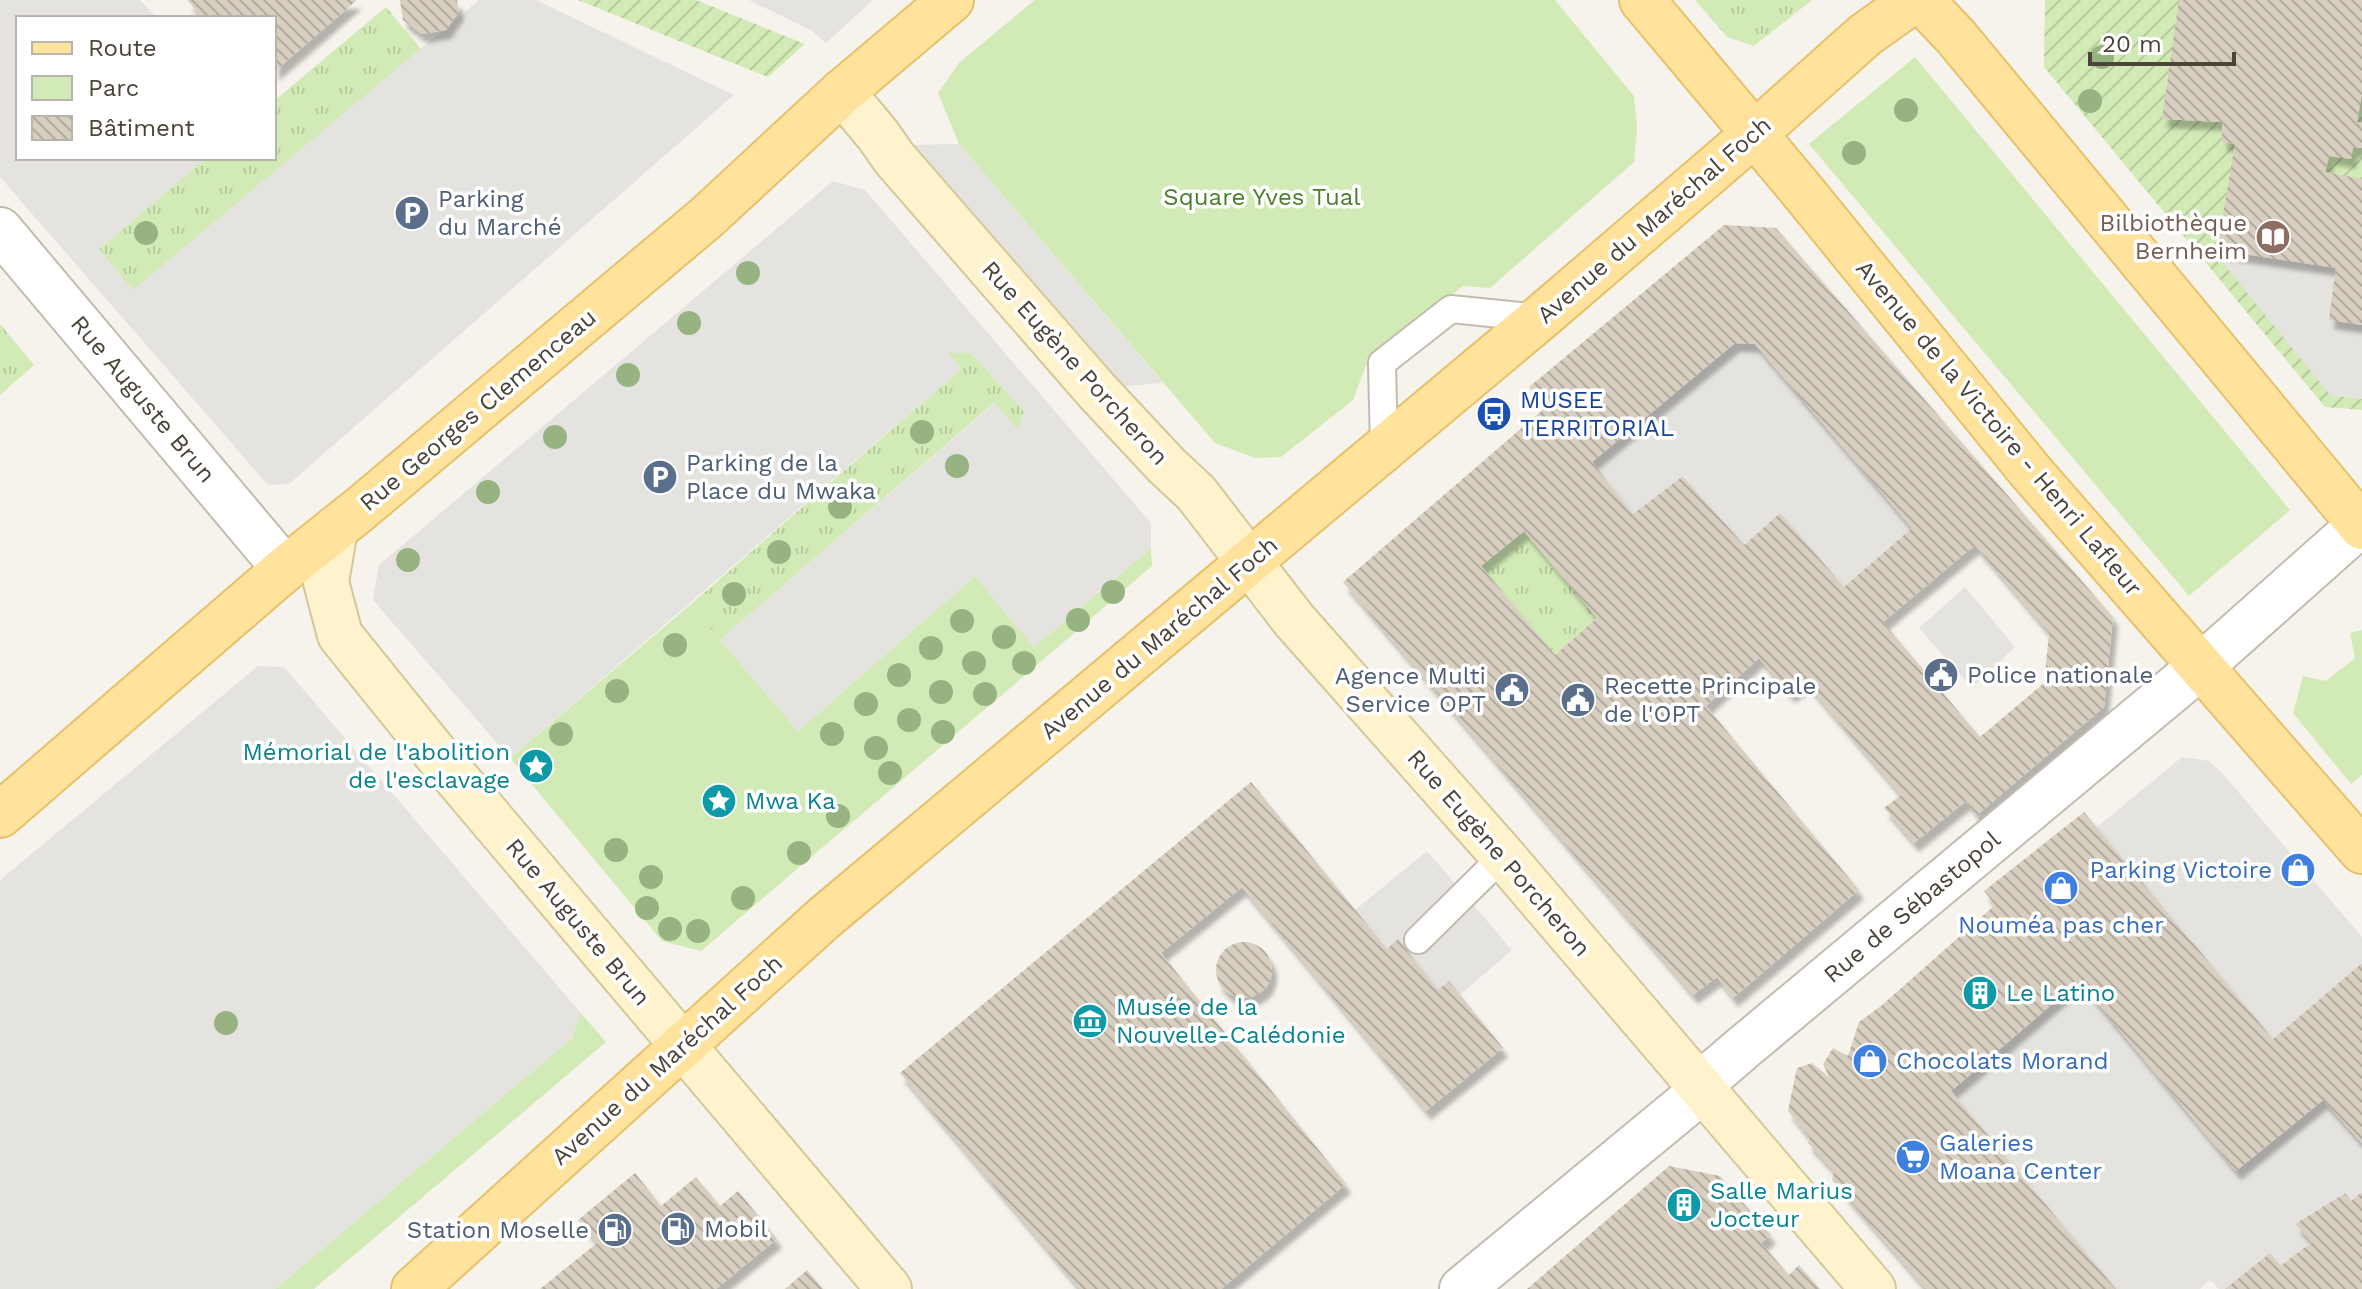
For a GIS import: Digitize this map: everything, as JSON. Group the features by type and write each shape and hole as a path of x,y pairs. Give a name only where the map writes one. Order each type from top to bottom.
{"main road":[{"name":"Rue Georges Clemenceau","path":"0,815 285,569 707,217 842,92 951,0"},
{"name":"Avenue de la Victoire - Henri Lafleur","path":"1642,0 2031,472 2200,667 2356,833"},
{"name":"Avenue du Maréchal Foch","path":"414,1289 824,918 1540,318 1865,35 1914,0"},
{"path":"1921,0 1956,37 2361,525"}],"street":[{"name":"Rue Eugène Porcheron","path":"842,92 894,158 1096,390 1196,493 1294,620 1503,856 1873,1289"},
{"name":"Rue Auguste Brun","path":"0,230 285,569"},
{"name":"Rue de Sébastopol","path":"1462,1289 1703,1090 1709,1077 2200,667 2361,525"},
{"name":"Rue Auguste Brun","path":"335,529 326,582 340,635 436,754 889,1289"}],"lane":[{"path":"1384,448 1382,363 1451,309 1540,318"},
{"path":"1418,940 1503,856"}],"green space":[{"path":"578,0 696,0 805,44 768,77"},
{"name":"Square Yves Tual","path":"1035,0 1555,0 1634,96 1637,128 1634,162 1490,288 1463,286 1366,365 1353,400 1281,457 1255,458 1215,443 959,144 938,93 959,63"},
{"path":"1695,0 1812,0 1754,46 1727,37"},
{"name":"Bilbiothèque Bernheim","path":"2045,0 2362,0 2362,410 2325,407 2044,67"},
{"path":"386,7 421,49 133,291 99,249 204,160 276,160 276,99"},
{"path":"1915,57 2290,510 2189,596 1809,144"},
{"path":"0,324 34,365 0,395"},
{"path":"948,353 971,353 1024,411 1018,431 994,403 720,640 690,605 961,369"},
{"path":"1524,531 1597,618 1555,655 1481,566"},
{"path":"1151,548 1152,566 1044,659 1034,647"},
{"path":"975,576 1044,659 701,951 662,941 510,758 690,605 798,731"},
{"path":"2362,630 2362,775 2351,784 2293,713 2303,676 2326,681 2355,658 2350,633"},
{"path":"580,1012 606,1042 314,1289 275,1289 572,1038"}],"shaded area":[{"name":"Parking du Marché","path":"0,0 140,0 155,16 16,16 16,160 204,160 99,249 133,290 479,0 536,0 734,95 289,484 268,485 0,177"},
{"path":"749,0 873,0 826,43 812,31"},
{"path":"959,144 1163,383 1114,387 904,145"},
{"name":"Parking de la Place du Mwaka","path":"833,181 865,190 1151,523 1151,548 1034,647 975,576 798,731 720,640 995,403 1018,430 1024,411 971,353 949,353 961,369 510,758 373,600 379,565"},
{"path":"2214,252 2336,268 2329,320 2362,325 2362,399 2331,396"},
{"path":"1735,343 1755,344 1912,528 1844,587 1780,514 1744,545 1684,476 1633,514 1592,462"},
{"path":"1965,587 2015,647 1972,688 1919,628"},
{"path":"258,666 284,667 580,1012 572,1038 275,1289 0,1289 0,880"},
{"path":"2182,757 2209,761 2222,773 2362,937 2362,963 2273,1039 2097,827"},
{"path":"1427,851 1512,950 1460,995 1438,990 1387,949 1355,910"},
{"path":"2079,981 2236,1171 2323,1100 2362,1143 2362,1192 2351,1201 2344,1193 2295,1224 2312,1242 2280,1266 2225,1289 2219,1289 2210,1280 2200,1289 2116,1289 1951,1091"}],"building":[{"path":"187,0 357,0 276,70 276,16 201,16"},
{"path":"400,0 457,0 459,11 446,30 422,34 403,20"},
{"path":"2179,0 2362,0 2362,94 2357,122 2362,123 2362,148 2353,148 2351,159 2329,156 2325,172 2362,179 2362,325 2329,320 2336,268 2217,250 2235,144 2222,142 2222,122 2162,119"},
{"name":"Recette Principale de l'OPT","path":"1724,225 1776,228 2113,617 2104,707 1977,815 1966,801 1914,843 1884,808 1901,795 1806,683 1790,694 1759,658 1706,706 1859,890 1733,998 1717,977 1693,995 1343,582 1546,407 1529,387","holes":["1735,343 1755,344 1912,528 1844,587 1780,513 1744,545 1683,476 1633,514 1592,462","1524,531 1597,618 1555,655 1481,566","1975,545 2049,633 2044,683 1980,737 1883,622"]},
{"name":"Musée de la Nouvelle-Calédonie","path":"1251,782 1387,949 1398,939 1438,990 1449,981 1503,1048 1426,1111 1242,887 1161,953 1346,1184 1221,1289 1080,1289 900,1073"},
{"path":"2084,812 2273,1039 2362,963 2362,1143 2323,1100 2236,1171 2079,981 1951,1091 2116,1289 1926,1289 1832,1180 1834,1171 1808,1143 1809,1137 1788,1111 1797,1068 1812,1063 1830,1078 1823,1064 1833,1048 1848,1056 1859,1022 1995,905 1984,891"},
{"path":"1244,942 1264,950 1272,970 1264,990 1244,998 1224,990 1216,970 1224,950"},
{"name":"Salle Marius Jocteur","path":"1669,1166 1720,1176 1771,1235 1761,1243 1789,1275 1799,1265 1820,1289 1527,1289"},
{"name":"Mobil","path":"635,1173 661,1206 696,1177 720,1206 738,1191 777,1239 716,1289 540,1289 597,1243 578,1220"},
{"path":"2362,1192 2362,1289 2225,1289 2270,1253 2280,1266 2312,1242 2295,1224 2345,1193 2351,1201"},
{"path":"807,1270 823,1289 785,1289"}],"place":[{"name":"Parking du Marché","path":"412,213"},
{"name":"Bilbiothèque Bernheim","path":"2273,237"},
{"name":"MUSEE TERRITORIAL","path":"1494,414"},
{"name":"Parking de la Place du Mwaka","path":"660,477"},
{"name":"Police nationale","path":"1941,675"},
{"name":"Agence Multi Service OPT","path":"1512,690"},
{"name":"Recette Principale de l'OPT","path":"1578,700"},
{"name":"Mémorial de l'abolition de l'esclavage","path":"536,766"},
{"name":"Mwa Ka","path":"719,801"},
{"name":"Parking Victoire","path":"2298,870"},
{"name":"Nouméa pas cher","path":"2061,888"},
{"name":"Le Latino","path":"1980,993"},
{"name":"Musée de la Nouvelle-Calédonie","path":"1090,1021"},
{"name":"Chocolats Morand","path":"1870,1061"},
{"name":"Galeries Moana Center","path":"1913,1157"},
{"name":"Salle Marius Jocteur","path":"1684,1205"},
{"name":"Mobil","path":"678,1229"},
{"name":"Station Moselle","path":"615,1230"}]}
